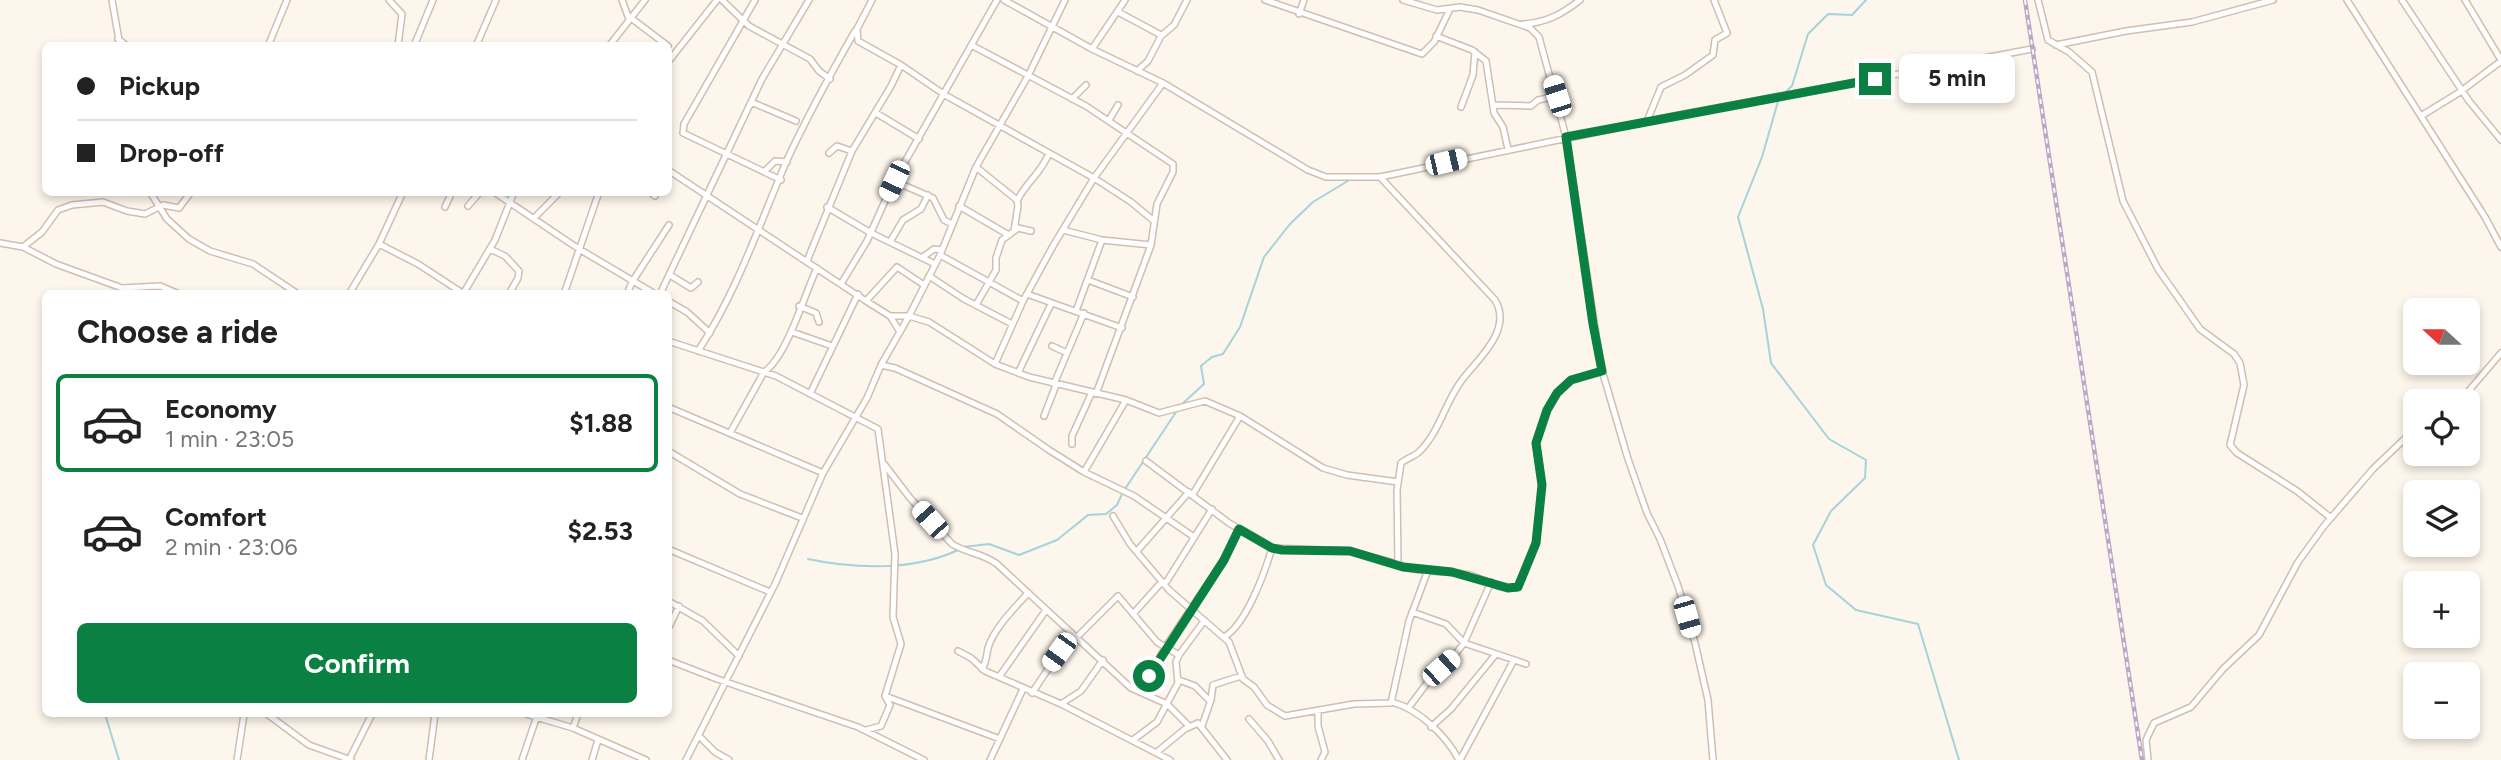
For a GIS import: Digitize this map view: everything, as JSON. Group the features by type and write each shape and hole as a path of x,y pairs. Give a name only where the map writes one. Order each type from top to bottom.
{"street":[{"path":"112,0 119,42"},
{"path":"270,42 287,0"},
{"path":"389,0 402,15 399,42"},
{"path":"416,42 433,0"},
{"path":"478,42 496,0"},
{"path":"622,0 630,19 662,42"},
{"path":"613,42 645,0"},
{"path":"672,57 717,0"},
{"path":"722,0 757,30 810,60 818,71 830,79"},
{"path":"755,0 683,130 685,135 727,152 780,180"},
{"path":"660,290 670,275 705,194 751,102 809,0"},
{"path":"698,351 710,333 759,232 787,162 872,0"},
{"path":"841,284 871,233 894,181 997,0"},
{"path":"685,760 771,592 823,473 874,384 881,365 941,253 976,167 1028,76 1065,0"},
{"path":"1092,49 1125,0"},
{"path":"1137,71 1152,54 1161,35 1174,25 1187,0"},
{"path":"1265,0 1420,54 1427,51 1450,8"},
{"path":"1299,13 1304,0"},
{"path":"1403,0 1437,10 1465,7 1520,24 1534,30 1539,37 1566,137 1602,371 1631,468 1647,513 1665,549 1695,643 1708,700 1713,760"},
{"path":"1520,24 1542,22 1580,0"},
{"path":"1647,121 1661,87 1685,75 1697,63 1713,55 1715,40 1727,33 1714,0"},
{"path":"2038,0 2045,36 2070,52 2092,72 2123,201 2158,269 2200,329 2234,354 2240,363 2244,385 2229,440 2232,449 2297,491 2331,518"},
{"path":"2056,45 2135,29 2192,22 2230,13 2247,3 2273,0"},
{"path":"2347,0 2501,247"},
{"path":"2402,0 2501,140"},
{"path":"2421,116 2501,60 2465,0"},
{"path":"1008,1 1092,49 1163,83 1315,173 1332,177 1380,177 1647,121 2032,49"},
{"path":"1118,12 1161,35"},
{"path":"857,29 858,41"},
{"path":"1436,36 1475,52 1487,62 1493,105 1508,149"},
{"path":"848,44 858,41 901,65 945,95 1094,178 1151,216 1155,223"},
{"path":"973,46 1109,120 1173,164 1158,201 1151,245 1122,328 1073,435 1072,444"},
{"path":"672,51 675,54"},
{"path":"1461,107 1473,75 1475,52"},
{"path":"807,261 852,151 901,65"},
{"path":"995,364 1025,298 1094,178 1128,135 1163,83"},
{"path":"1072,99 1086,85"},
{"path":"1493,105 1531,106 1538,100 1557,96"},
{"path":"751,102 796,121"},
{"path":"1109,120 1118,105"},
{"path":"876,113 919,139"},
{"path":"829,153 837,146 852,151"},
{"path":"1014,230 1017,201 1024,188 1039,174 1049,153"},
{"path":"765,171 775,161 787,162"},
{"path":"976,167 1017,201"},
{"path":"672,173 890,316 900,332"},
{"path":"1380,177 1495,300 1500,315 1492,344 1462,380 1433,435 1416,455 1402,461 1398,482 1398,564"},
{"path":"894,181 928,195 937,203 944,220 952,224"},
{"path":"890,242 903,220 921,209 928,195"},
{"path":"153,196 167,219 198,245 253,264 292,290"},
{"path":"23,247 42,232 58,210 72,205 103,202 145,214 166,204 179,208 188,196"},
{"path":"351,290 379,244 401,196"},
{"path":"444,206 450,196"},
{"path":"468,206 477,196"},
{"path":"499,196 579,249 649,290"},
{"path":"465,290 490,249 512,196"},
{"path":"534,218 556,196"},
{"path":"565,290 598,196"},
{"path":"959,206 1007,234"},
{"path":"827,207 871,233 935,264"},
{"path":"629,290 669,225"},
{"path":"976,305 997,269 996,259 1007,234 1020,228 1031,231"},
{"path":"1063,230 1101,240 1151,245"},
{"path":"1076,311 1101,240"},
{"path":"0,243 23,247 56,264 122,288 160,286 170,290"},
{"path":"379,244 418,264 457,290"},
{"path":"490,249 505,256 519,271 511,290"},
{"path":"923,257 934,249 990,284 1025,298 1084,313 1122,328"},
{"path":"866,301 898,267 924,285"},
{"path":"730,433 764,372 771,367 792,332 799,306 817,268"},
{"path":"670,275 690,287 698,282"},
{"path":"929,276 1012,324"},
{"path":"1088,280 1133,297"},
{"path":"810,394 858,294"},
{"path":"672,303 687,312 710,333"},
{"path":"1018,373 1051,304"},
{"path":"799,306 816,313 819,322"},
{"path":"1044,416 1084,313"},
{"path":"890,316 909,316 929,322 995,364 1055,385 1126,401 1159,413 1205,401 1240,416 1323,468 1347,475 1398,482"},
{"path":"792,332 832,346"},
{"path":"672,342 764,372 878,429 895,554 893,617 901,644 884,696"},
{"path":"1052,346 1068,353"},
{"path":"2470,389 2501,353"},
{"path":"881,365 895,368 979,404 1084,472 1134,496 1194,537"},
{"path":"1146,461 1239,529 1272,548 1350,551 1398,564 1468,575 1508,588 1517,587 1536,543 1542,485 1536,443 1547,410 1557,393 1571,380 1602,371"},
{"path":"1084,472 1126,401"},
{"path":"672,409 823,473"},
{"path":"1137,551 1191,493 1240,416"},
{"path":"2148,760 2146,740 2152,726 2192,707 2223,669 2259,635 2298,562 2373,469 2403,440"},
{"path":"672,453 740,494 802,517"},
{"path":"883,461 910,498 952,544 988,558 1140,692 1167,704 1189,726"},
{"path":"1133,614 1164,583 1212,509"},
{"path":"1113,516 1137,551 1164,583 1229,642 1241,676 1279,715 1291,716 1392,702 1409,707 1460,760 1514,660"},
{"path":"1140,692 1166,646 1224,560 1239,529"},
{"path":"1224,637 1235,628 1261,584 1272,548"},
{"path":"672,551 771,592"},
{"path":"1392,702 1412,612 1428,570"},
{"path":"1409,707 1433,674 1453,657 1464,643 1491,582"},
{"path":"982,669 988,659 988,649 1002,624 1028,593"},
{"path":"1032,693 1075,635 1116,596 1157,642 1179,655"},
{"path":"672,603 703,621 739,656"},
{"path":"672,621 679,606"},
{"path":"999,677 1046,610"},
{"path":"1412,612 1446,624 1464,643 1526,664"},
{"path":"1133,740 1155,725 1179,680 1176,664 1179,655 1204,621"},
{"path":"958,651 971,658 982,669 1061,704 1170,760"},
{"path":"1431,727 1451,709 1496,654"},
{"path":"1061,704 1081,691 1103,660"},
{"path":"672,662 866,730 925,760"},
{"path":"1202,726 1213,685 1241,676"},
{"path":"1179,680 1195,686 1210,701"},
{"path":"990,760 1023,689"},
{"path":"866,730 879,727 883,722 890,705 884,696"},
{"path":"884,696 1000,739"},
{"path":"1318,711 1318,726 1325,758"},
{"path":"237,760 244,717"},
{"path":"271,717 309,745 350,760 371,717"},
{"path":"429,760 435,717"},
{"path":"522,760 537,717"},
{"path":"540,717 573,728 646,760"},
{"path":"573,728 577,717"},
{"path":"1249,719 1268,741 1279,760"},
{"path":"1157,752 1189,726 1197,723 1227,760"},
{"path":"699,736 715,752 729,760"},
{"path":"592,760 598,740"}],"waterway":[{"path":"1783,94 1792,86 1808,34 1828,14 1852,15 1866,0"},
{"path":"1779,98 1762,157 1738,217 1763,309 1771,363 1829,439 1866,460 1865,478 1831,511 1813,545 1826,585 1856,610 1918,624 1959,760"},
{"path":"1181,405 1204,384 1201,366 1212,357 1223,354 1240,327 1264,257 1290,224 1313,202 1351,179"},
{"path":"1125,489 1176,412"},
{"path":"963,547 989,544 1019,555 1057,540 1088,515 1106,514 1117,505 1122,494"},
{"path":"808,559 845,565 904,565 923,562 958,550"},
{"path":"106,717 119,760"}],"railway":[{"path":"2025,0 2142,760"}],"route":[{"path":"1149,676 1224,560 1239,529 1272,548 1350,551 1403,567 1452,572 1512,589 1518,587 1536,543 1542,485 1536,443 1547,410 1557,393 1571,380 1584,374 1602,371 1566,137 1875,79"}]}
